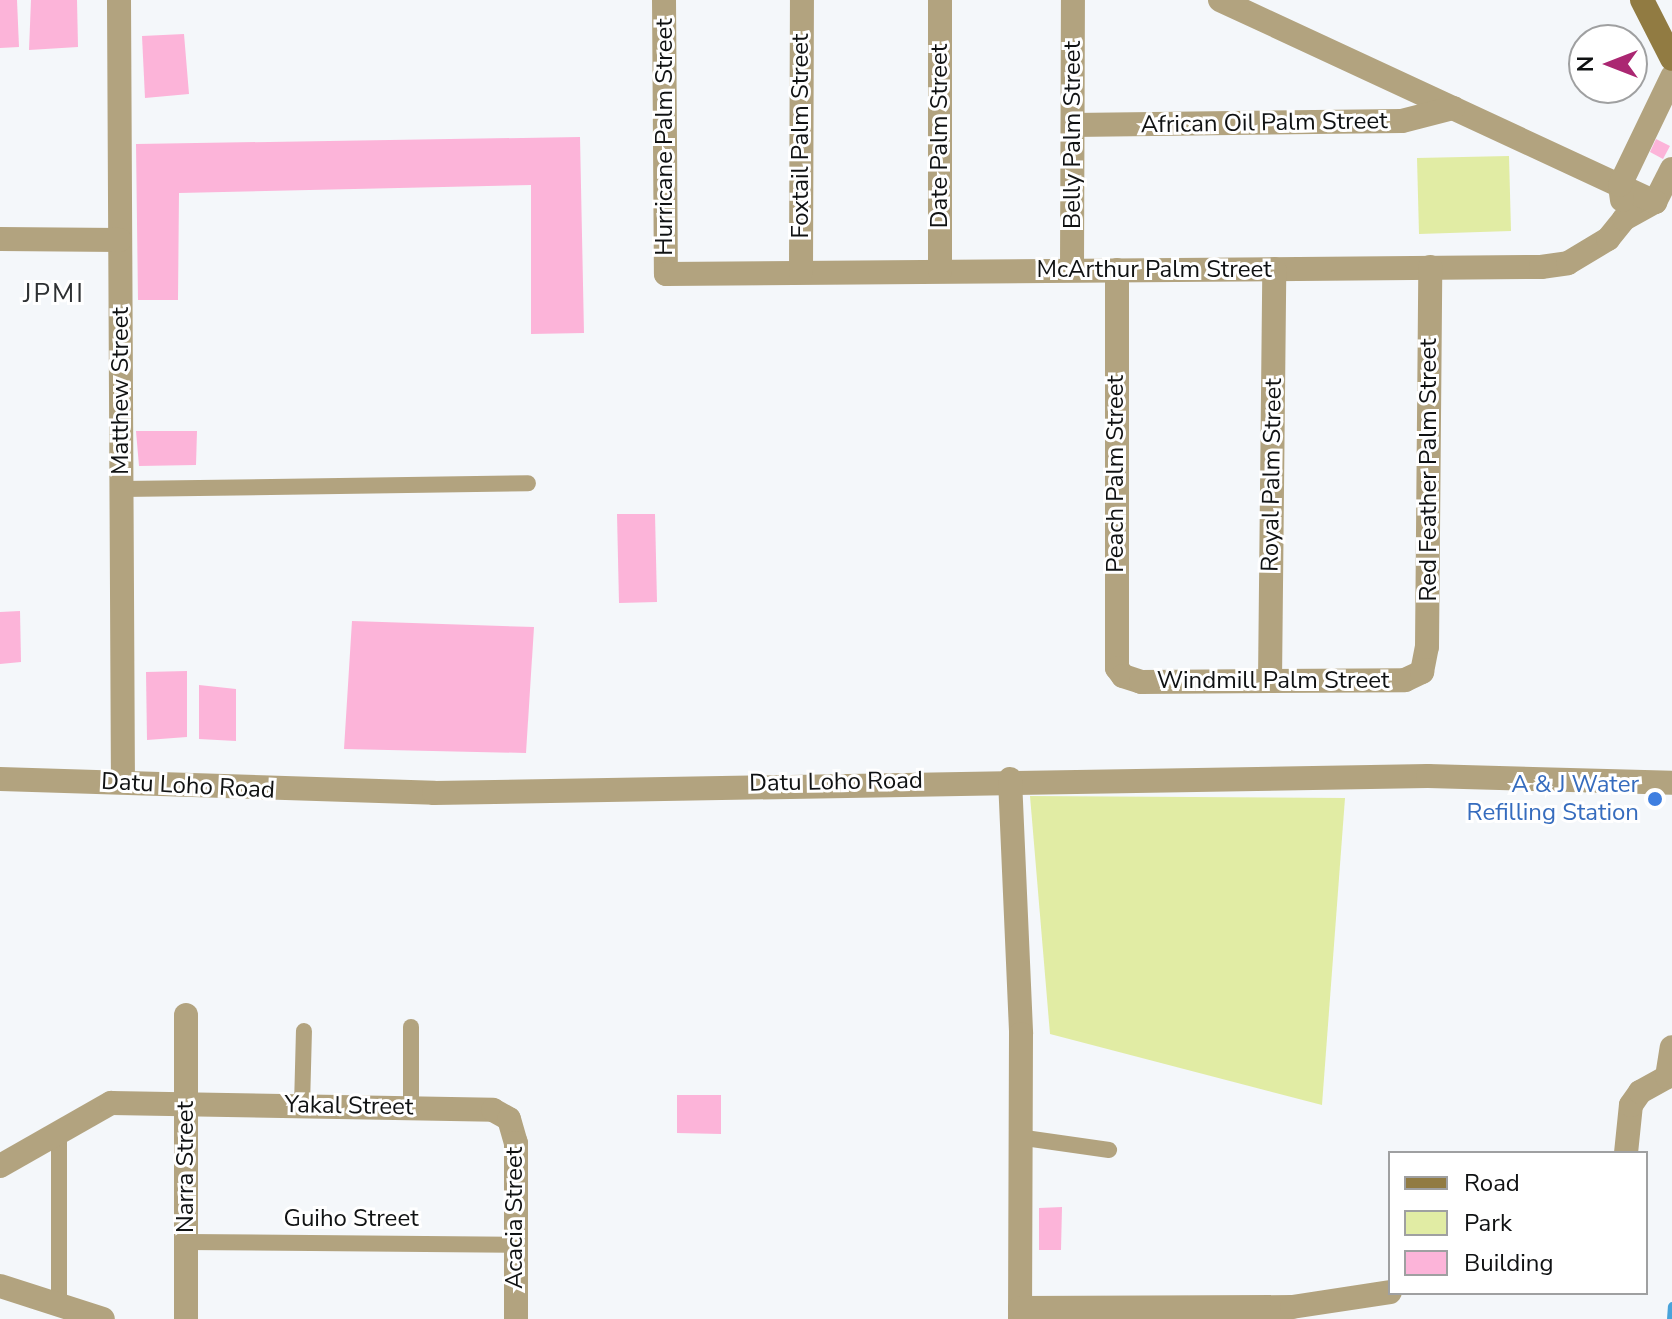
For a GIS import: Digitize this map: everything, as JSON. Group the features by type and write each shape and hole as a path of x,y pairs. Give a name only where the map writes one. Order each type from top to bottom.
{"main road":[{"path":"1642,0 1672,59"}],"street":[{"name":"Matthew Street","path":"119,0 123,782"},
{"name":"Hurricane Palm Street","path":"664,0 666,274"},
{"name":"Foxtail Palm Street","path":"801,272 802,0"},
{"name":"Date Palm Street","path":"940,0 940,271"},
{"name":"Belly Palm Street","path":"1072,270 1073,0"},
{"path":"1220,0 1655,202 1672,169"},
{"path":"1624,219 1620,185 1672,77"},
{"name":"African Oil Palm Street","path":"1073,125 1402,121 1453,108"},
{"name":"McArthur Palm Street","path":"666,274 1274,269 1568,263 1608,239 1624,219 1655,202"},
{"path":"0,239 120,240"},
{"name":"Red Feather Palm Street","path":"1422,672 1427,647 1430,267"},
{"name":"Royal Palm Street","path":"1270,681 1274,269"},
{"name":"Peach Palm Street","path":"1117,270 1115,658 1123,676"},
{"name":"Windmill Palm Street","path":"1123,676 1141,682 1405,680 1422,672"},
{"name":"Datu Loho Road","path":"0,779 434,793 1010,779 1428,776 1672,783"},
{"path":"1010,779 1021,1034 1018,1137 1020,1313 1292,1313 1388,1292"},
{"name":"Narra Street","path":"186,1015 186,1319"},
{"path":"1626,1151 1631,1105 1640,1092 1667,1077 1672,1047"},
{"name":"Yakal Street","path":"0,1166 111,1103 493,1110 509,1119"},
{"name":"Acacia Street","path":"509,1119 516,1143 516,1319"},
{"path":"0,1286 103,1319"}],"lane":[{"path":"122,489 528,483"},
{"path":"411,1027 411,1107"},
{"path":"302,1106 304,1031"},
{"path":"59,1132 59,1306"},
{"path":"1018,1137 1109,1150"},
{"name":"Guiho Street","path":"186,1242 516,1245"}],"green space":[{"path":"1509,156 1511,231 1419,234 1417,158"},
{"path":"1030,796 1345,798 1322,1105 1050,1034"}],"building":[{"path":"0,0 17,0 19,47 0,48"},
{"path":"31,0 77,0 78,47 29,50"},
{"path":"184,34 189,94 145,98 142,36"},
{"path":"580,137 584,333 531,334 531,185 179,193 178,300 138,300 136,144"},
{"path":"1656,139 1670,146 1663,159 1650,152"},
{"path":"136,431 197,431 196,465 139,466"},
{"path":"617,514 655,514 657,602 619,603"},
{"path":"20,611 21,662 0,664 0,612"},
{"path":"352,621 534,627 526,753 344,749"},
{"path":"187,671 187,737 147,740 146,672"},
{"path":"199,685 236,689 236,741 199,739"},
{"path":"677,1095 721,1095 721,1134 677,1133"},
{"path":"1062,1207 1061,1250 1039,1250 1039,1208"}],"waterway":[{"path":"1671,1319 1672,1306"}],"place":[{"name":"A & J Water Refilling Station","path":"1655,799"}],"district":[{"name":"JPMI","path":"54,294"}]}
